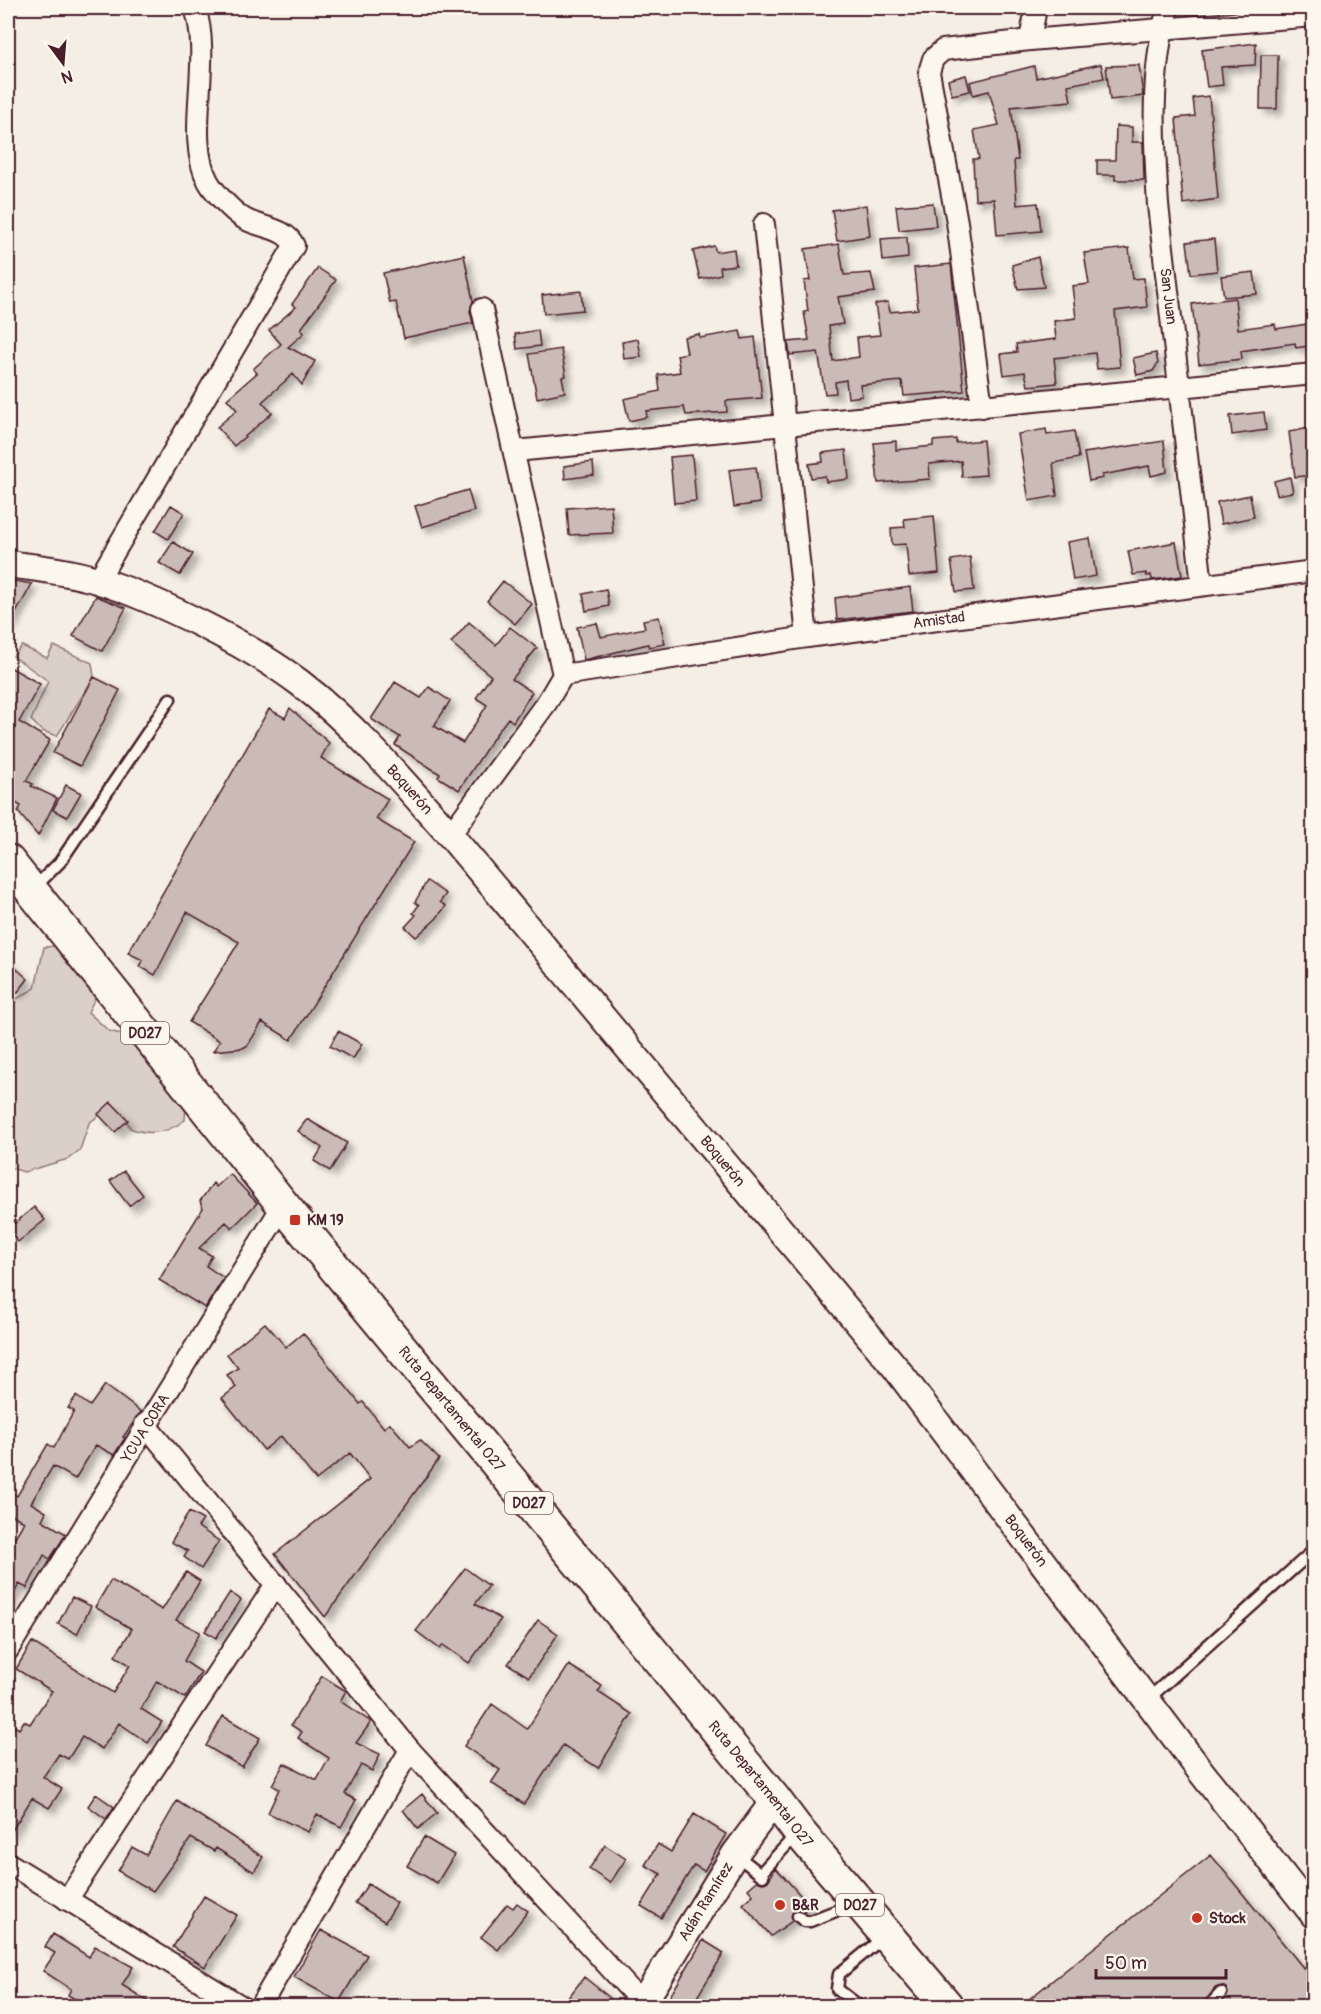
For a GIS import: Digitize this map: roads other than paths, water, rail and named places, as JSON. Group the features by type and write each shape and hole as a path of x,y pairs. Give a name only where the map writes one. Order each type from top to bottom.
{"main road":[{"name":"Ruta Departamental 027","path":"18,877 283,1205 775,1800 799,1832 947,2007"}],"street":[{"path":"98,580 294,246 287,236 242,218 208,182 198,154 203,55 199,20 195,8"},
{"path":"1030,40 1036,8"},
{"name":"San Juan","path":"1168,8 1161,31 1155,155 1158,205 1202,585"},
{"path":"982,407 957,222 929,72 933,60 943,50 1030,40 1161,31 1314,16"},
{"path":"764,224 807,637"},
{"path":"450,835 547,702 563,675 482,309"},
{"path":"515,451 1314,374"},
{"name":"Boquerón","path":"8,564 98,580 140,596 208,629 299,683 386,764 450,835 895,1367 1314,1916"},
{"name":"Amistad","path":"563,675 807,637 1314,571"},
{"name":"YCUA CORA","path":"8,1650 145,1424 283,1205"},
{"path":"145,1424 410,1750 643,2006"},
{"path":"67,1900 276,1584"},
{"path":"260,2007 410,1750"},
{"name":"Adán Ramírez","path":"643,2006 735,1854 775,1800"},
{"path":"8,1863 241,2007"}],"lane":[{"path":"18,877 60,862 170,699"},
{"path":"1147,1700 1314,1550"},
{"path":"735,1854 762,1875 799,1832"},
{"path":"798,1916 804,1921 810,1921 857,1902"},
{"path":"859,2007 837,1989 838,1974 887,1934"},
{"path":"1209,2007 1221,1993"}],"place":[{"name":"KM 19","path":"295,1220"},
{"name":"B&R","path":"780,1905"},
{"name":"Stock","path":"1197,1918"}]}
